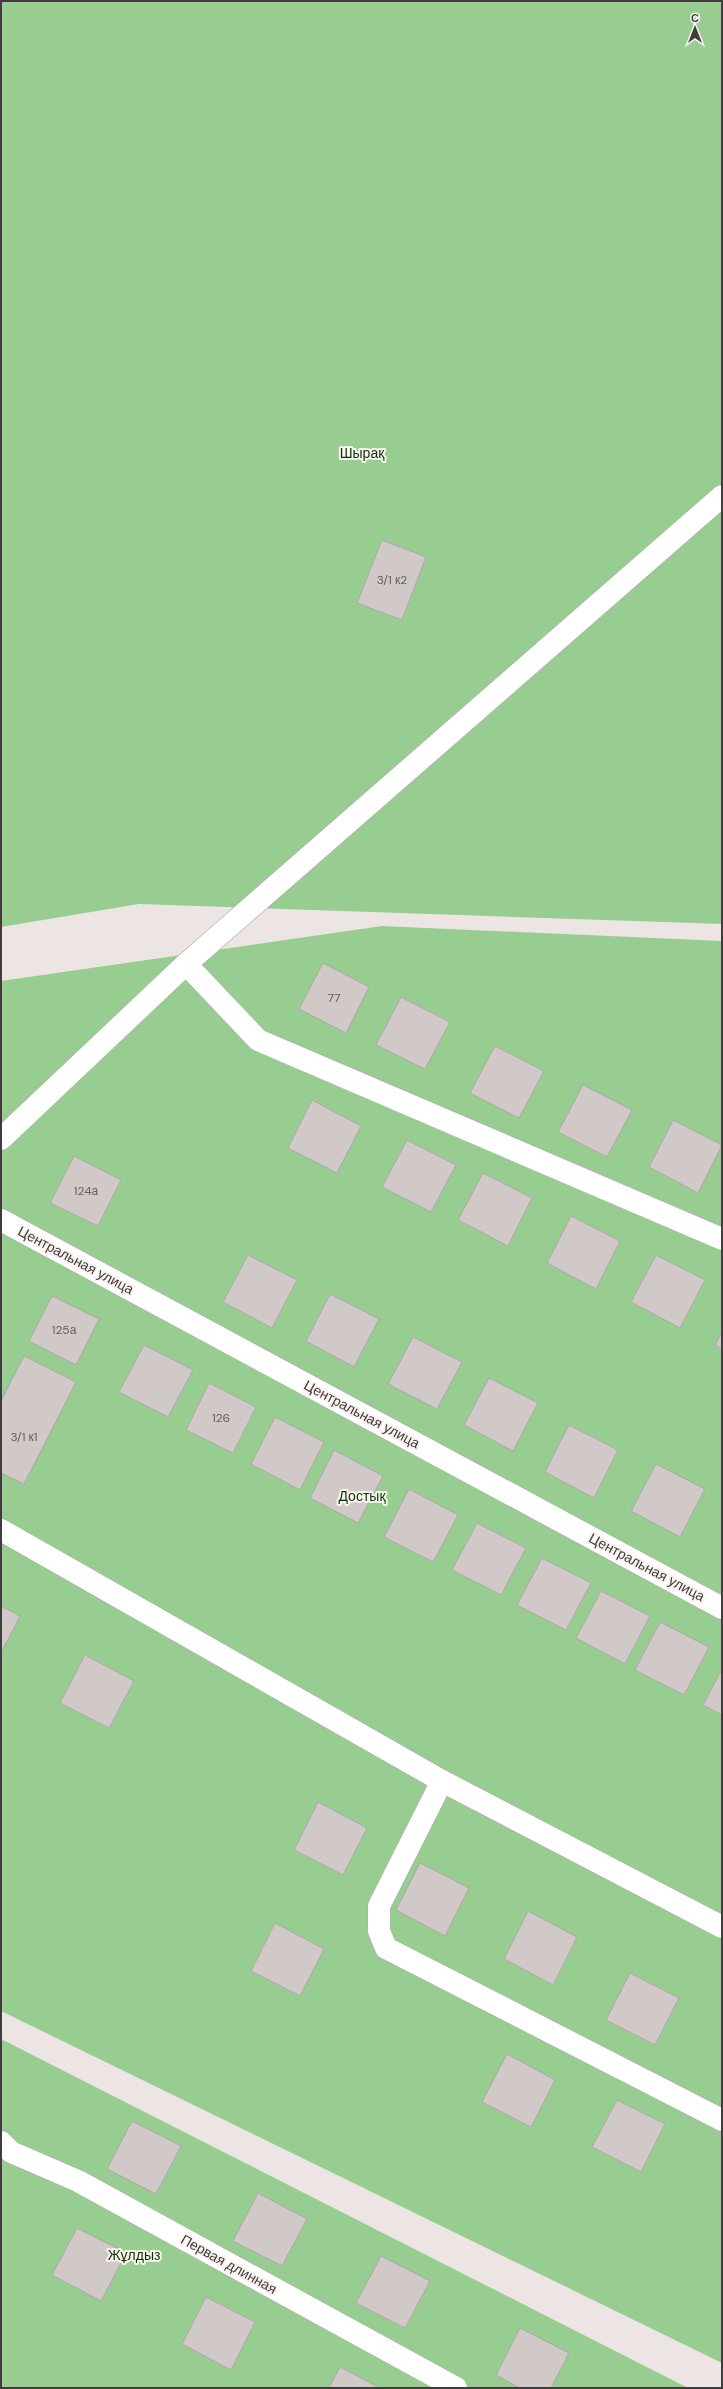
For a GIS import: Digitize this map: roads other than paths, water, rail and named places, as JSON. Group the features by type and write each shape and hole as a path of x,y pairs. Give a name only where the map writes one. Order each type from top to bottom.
{"street":[{"path":"1,1140 186,964 722,496"},
{"path":"186,964 258,1040 722,1238"},
{"name":"Центральная улица","path":"1,1220 722,1608"},
{"path":"1,1530 442,1780 722,1928"},
{"path":"442,1780 379,1906 379,1931 386,1948 722,2120"},
{"name":"Первая длинная","path":"1,2142 11,2152 78,2181 456,2388"}],"park label":[{"name":"Шырақ","path":"362,453"},
{"name":"Достық","path":"362,1496"},
{"name":"Жұлдыз","path":"134,2255"}]}
